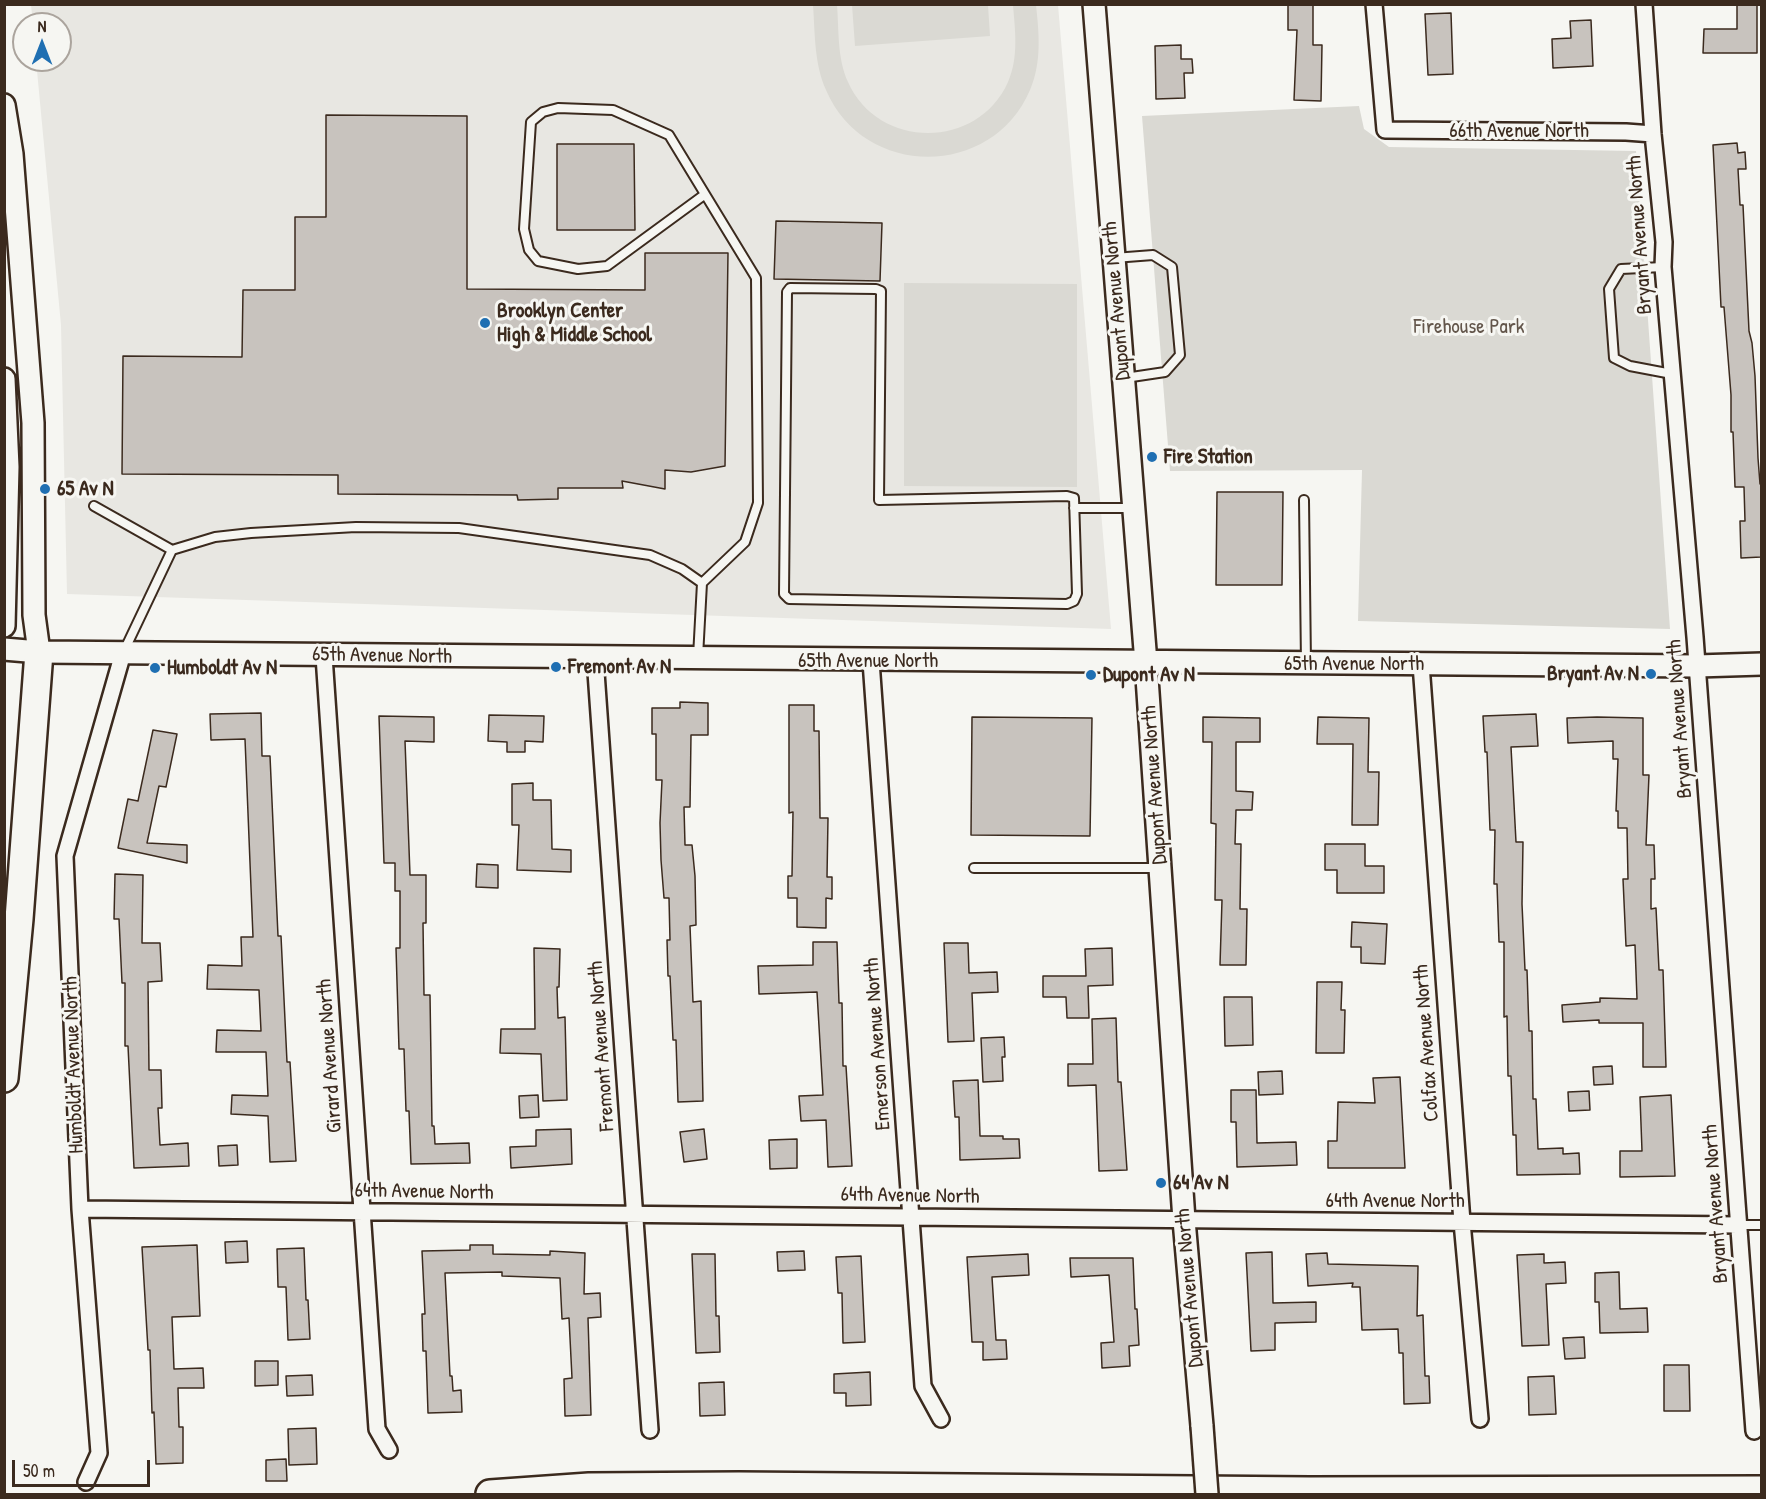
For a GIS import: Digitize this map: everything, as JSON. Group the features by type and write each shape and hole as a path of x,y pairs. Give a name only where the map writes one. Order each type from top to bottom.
{"highway":[{"path":"4,1078 19,919 39,652"},
{"path":"490,1494 580,1487 739,1486 1298,1491 1761,1491"},
{"path":"1429,1494 1516,1491"}],"street":[{"name":"Dupont Avenue North","path":"1094,4 1146,663 1184,1220 1207,1494"},
{"name":"66th Avenue North","path":"1374,4 1385,130 1653,134"},
{"name":"Bryant Avenue North","path":"1644,4 1739,1225 1756,1391 1754,1431"},
{"path":"4,105 12,154 18,467 39,652"},
{"path":"4,379 17,423"},
{"path":"4,626 6,551 18,467"},
{"name":"65th Avenue North","path":"4,649 39,652 324,656 1697,666"},
{"name":"Humboldt Avenue North","path":"86,1482 99,1453 80,1209 65,856 123,652"},
{"name":"Girard Avenue North","path":"324,656 377,1429 389,1450"},
{"name":"Fremont Avenue North","path":"595,658 650,1430"},
{"name":"Emerson Avenue North","path":"871,661 923,1386 940,1419"},
{"name":"Colfax Avenue North","path":"1421,664 1462,1222 1480,1419"},
{"path":"1697,666 1761,664"},
{"name":"64th Avenue North","path":"80,1209 1739,1225"}],"lane":[{"path":"698,659 702,583 745,542 758,503 756,278 669,135 613,110 558,108 543,112 531,122 524,229 529,250 538,261 578,269 607,266 704,195"},
{"path":"1114,258 1153,255 1172,267 1180,354 1165,372 1123,378"},
{"path":"1663,267 1621,269 1609,289 1614,358 1630,366 1672,374"},
{"path":"876,289 881,291 879,500 1067,496 1074,498 1074,508 1077,594 1074,601 1067,604 789,599 784,594 788,290 876,289"},
{"path":"1304,500 1306,664"},
{"path":"94,506 172,550"},
{"path":"1074,508 1134,508"},
{"path":"123,652 172,550 215,537 356,527 459,528 650,555 682,568 702,583"},
{"path":"974,868 1160,868"},
{"path":"1739,1225 1761,1225"}],"shaded area":[{"path":"31,5 1058,5 1111,629 67,594 61,325 37,72 72,72 72,12 32,12"}],"green space":[{"path":"813,5 837,5 840,53 848,82 862,104 881,120 904,130 928,133 952,130 975,120 994,104 1008,82 1014,63 1013,5 1036,5 1039,37 1034,79 1012,119 987,140 959,153 928,157 897,153 869,140 844,119 826,90 817,59"},
{"path":"852,5 988,5 990,36 855,46"},
{"name":"Firehouse Park","path":"1359,106 1364,129 1389,147 1636,151 1670,629 1358,621 1362,470 1170,471 1142,116"},
{"path":"904,283 1077,284 1077,487 904,486"}],"building":[{"path":"1288,4 1313,4 1313,45 1322,45 1321,101 1294,100 1297,30 1288,30"},
{"path":"1737,4 1757,4 1757,53 1703,53 1704,29 1737,29"},
{"path":"1451,13 1453,74 1428,75 1425,14"},
{"path":"1591,20 1593,66 1553,68 1552,39 1571,38 1570,21"},
{"path":"1181,45 1181,59 1192,59 1193,73 1184,73 1185,98 1156,99 1155,46"},
{"name":"Brooklyn Center High & Middle School","path":"326,115 467,116 467,289 645,290 645,253 728,253 725,466 691,472 665,470 665,489 622,481 623,488 558,488 558,499 518,500 517,495 338,494 338,475 122,474 123,356 242,357 243,290 295,290 295,217 326,217"},
{"path":"1737,143 1738,153 1745,152 1746,169 1738,169 1740,205 1743,205 1749,331 1755,376 1761,484 1761,557 1741,558 1740,521 1745,521 1744,487 1735,487 1731,395 1724,307 1721,307 1713,145"},
{"path":"557,144 634,144 635,230 557,230"},
{"path":"776,221 882,223 880,281 774,279"},
{"path":"1217,492 1283,492 1282,585 1216,585"},
{"path":"680,702 708,703 708,735 691,735 690,807 684,807 685,845 692,845 695,876 696,925 690,926 693,1002 701,1001 703,1101 678,1102 676,1040 673,1040 670,976 668,976 669,898 664,898 661,860 662,780 656,780 656,734 652,734 652,708 680,708"},
{"path":"789,705 814,705 814,731 819,731 820,818 828,818 827,877 832,877 832,899 826,898 826,928 797,927 797,898 788,898 788,876 792,876 793,812 789,813"},
{"path":"261,713 262,756 270,756 278,936 281,936 287,1062 290,1062 296,1161 270,1162 268,1116 231,1114 232,1095 268,1096 266,1052 216,1052 217,1030 261,1031 259,990 207,989 208,965 242,966 241,937 253,937 245,739 211,740 210,714"},
{"path":"1536,714 1538,746 1511,747 1516,842 1523,842 1522,904 1529,1031 1532,1031 1533,1099 1536,1099 1538,1149 1563,1148 1563,1154 1579,1153 1580,1174 1517,1175 1516,1135 1513,1135 1511,1076 1508,1076 1507,1016 1504,1017 1504,942 1499,942 1497,884 1494,884 1495,830 1490,830 1483,716"},
{"path":"489,715 544,716 543,742 525,741 525,752 507,752 507,742 488,741"},
{"path":"379,716 434,717 434,742 405,741 410,875 426,875 426,923 423,923 424,995 430,995 432,1126 434,1126 435,1144 469,1143 470,1163 411,1164 404,1049 399,1049 396,948 400,948 400,891 395,891 395,863 384,863"},
{"path":"972,717 1092,718 1090,836 971,835"},
{"path":"1203,717 1260,718 1260,742 1236,742 1236,791 1253,792 1252,810 1236,810 1235,844 1241,844 1240,909 1247,909 1246,965 1220,965 1222,900 1215,900 1216,824 1211,823 1212,742 1203,742"},
{"path":"1318,717 1369,718 1368,772 1379,772 1378,825 1352,825 1353,744 1317,744"},
{"path":"1567,718 1643,718 1643,775 1649,775 1646,845 1654,845 1655,879 1651,879 1651,909 1656,908 1659,970 1663,970 1666,1067 1643,1067 1643,1023 1599,1023 1599,1020 1563,1022 1562,1005 1600,1002 1600,998 1637,999 1635,945 1626,946 1623,879 1628,879 1627,828 1618,828 1618,811 1616,811 1618,759 1613,759 1613,741 1568,743"},
{"path":"153,730 177,734 166,787 159,786 147,843 187,845 187,863 118,848 128,799 138,801"},
{"path":"533,783 533,800 551,800 552,849 571,850 571,872 517,870 519,825 512,825 512,784"},
{"path":"1325,844 1365,844 1365,866 1384,866 1384,893 1337,893 1337,870 1325,870"},
{"path":"477,864 498,865 498,888 476,887"},
{"path":"115,874 143,875 142,943 160,943 162,981 148,982 149,1070 161,1070 162,1108 158,1108 160,1145 188,1143 189,1166 134,1168 128,1046 125,1046 125,983 122,983 119,919 114,919"},
{"path":"1352,922 1387,924 1385,964 1361,963 1361,947 1351,947"},
{"path":"813,942 837,942 839,1003 842,1003 843,1066 846,1066 852,1166 828,1167 826,1120 801,1121 799,1096 823,1095 817,992 759,994 758,966 813,965"},
{"path":"944,943 968,943 969,973 997,972 998,992 972,993 974,1041 948,1042"},
{"path":"534,948 560,949 559,987 557,987 558,1018 565,1017 567,1100 543,1101 541,1054 500,1053 501,1029 535,1029"},
{"path":"1112,948 1113,985 1088,986 1089,1018 1067,1018 1066,997 1043,997 1043,976 1086,976 1085,949"},
{"path":"1317,982 1342,982 1341,1010 1345,1010 1344,1053 1316,1053"},
{"path":"1224,997 1252,997 1253,1045 1225,1046"},
{"path":"1116,1018 1118,1082 1121,1082 1127,1170 1099,1171 1096,1085 1068,1086 1068,1064 1093,1064 1092,1019"},
{"path":"1004,1037 1003,1081 983,1082 981,1038"},
{"path":"1612,1066 1613,1084 1594,1085 1593,1067"},
{"path":"1282,1071 1283,1094 1259,1095 1258,1072"},
{"path":"1400,1077 1405,1168 1328,1168 1328,1141 1337,1141 1338,1102 1375,1103 1373,1078"},
{"path":"978,1080 980,1136 1019,1139 1020,1158 960,1160 959,1117 955,1117 953,1081"},
{"path":"1231,1090 1256,1090 1257,1143 1296,1142 1297,1165 1237,1167 1236,1122 1231,1122"},
{"path":"1589,1091 1590,1110 1569,1111 1568,1092"},
{"path":"538,1095 539,1117 520,1118 519,1096"},
{"path":"1671,1095 1675,1176 1620,1177 1620,1151 1642,1151 1640,1097"},
{"path":"571,1129 572,1164 511,1168 510,1147 536,1146 536,1130"},
{"path":"704,1129 707,1159 684,1162 680,1132"},
{"path":"797,1139 797,1168 770,1169 769,1140"},
{"path":"237,1145 238,1165 219,1166 218,1146"},
{"path":"247,1241 248,1262 226,1263 225,1242"},
{"path":"197,1245 200,1316 172,1317 174,1369 203,1368 204,1388 178,1388 179,1427 183,1427 183,1463 156,1464 142,1247"},
{"path":"470,1245 493,1245 493,1254 550,1255 550,1251 585,1253 584,1294 600,1293 601,1317 588,1318 591,1415 565,1416 564,1379 572,1378 569,1318 562,1319 560,1278 502,1276 502,1272 445,1273 450,1376 452,1376 453,1391 461,1390 462,1412 428,1413 426,1351 423,1351 422,1314 425,1314 422,1251 470,1250"},
{"path":"304,1248 310,1339 288,1340 286,1287 278,1287 277,1249"},
{"path":"804,1251 805,1270 778,1271 777,1252"},
{"path":"1272,1252 1273,1303 1316,1302 1316,1322 1275,1323 1275,1350 1251,1351 1246,1253"},
{"path":"1327,1253 1328,1264 1418,1266 1417,1316 1423,1315 1425,1376 1429,1376 1430,1403 1404,1404 1403,1353 1399,1353 1398,1329 1362,1330 1360,1287 1352,1287 1353,1283 1308,1286 1306,1254"},
{"path":"692,1254 715,1254 716,1316 719,1316 720,1352 696,1353"},
{"path":"1028,1254 1029,1275 992,1277 996,1340 1006,1340 1007,1359 983,1360 983,1342 972,1342 967,1257"},
{"path":"1544,1254 1544,1263 1565,1262 1566,1283 1546,1284 1549,1345 1522,1346 1517,1255"},
{"path":"861,1256 865,1342 843,1343 842,1293 838,1293 836,1257"},
{"path":"1070,1258 1133,1258 1139,1345 1129,1346 1130,1366 1102,1368 1101,1343 1114,1342 1109,1275 1071,1277"},
{"path":"1619,1272 1620,1309 1647,1308 1648,1332 1600,1333 1599,1302 1595,1302 1595,1273"},
{"path":"1584,1337 1585,1358 1565,1359 1563,1338"},
{"path":"255,1361 278,1361 278,1385 255,1386"},
{"path":"1664,1365 1689,1365 1690,1411 1664,1411"},
{"path":"870,1372 871,1405 846,1406 846,1393 834,1393 834,1374"},
{"path":"312,1375 313,1395 287,1396 286,1376"},
{"path":"1554,1376 1556,1414 1529,1415 1528,1377"},
{"path":"724,1382 725,1415 700,1416 699,1383"},
{"path":"316,1428 317,1464 289,1465 288,1429"},
{"path":"286,1459 287,1481 266,1481 266,1460"}],"place":[{"name":"Brooklyn Center High & Middle School","path":"485,323"},
{"name":"Fire Station","path":"1152,457"},
{"name":"65 Av N","path":"45,489"},
{"name":"Fremont Av N","path":"556,667"},
{"name":"Humboldt Av N","path":"155,668"},
{"name":"Bryant Av N","path":"1651,674"},
{"name":"Dupont Av N","path":"1091,675"},
{"name":"64 Av N","path":"1161,1183"}]}
